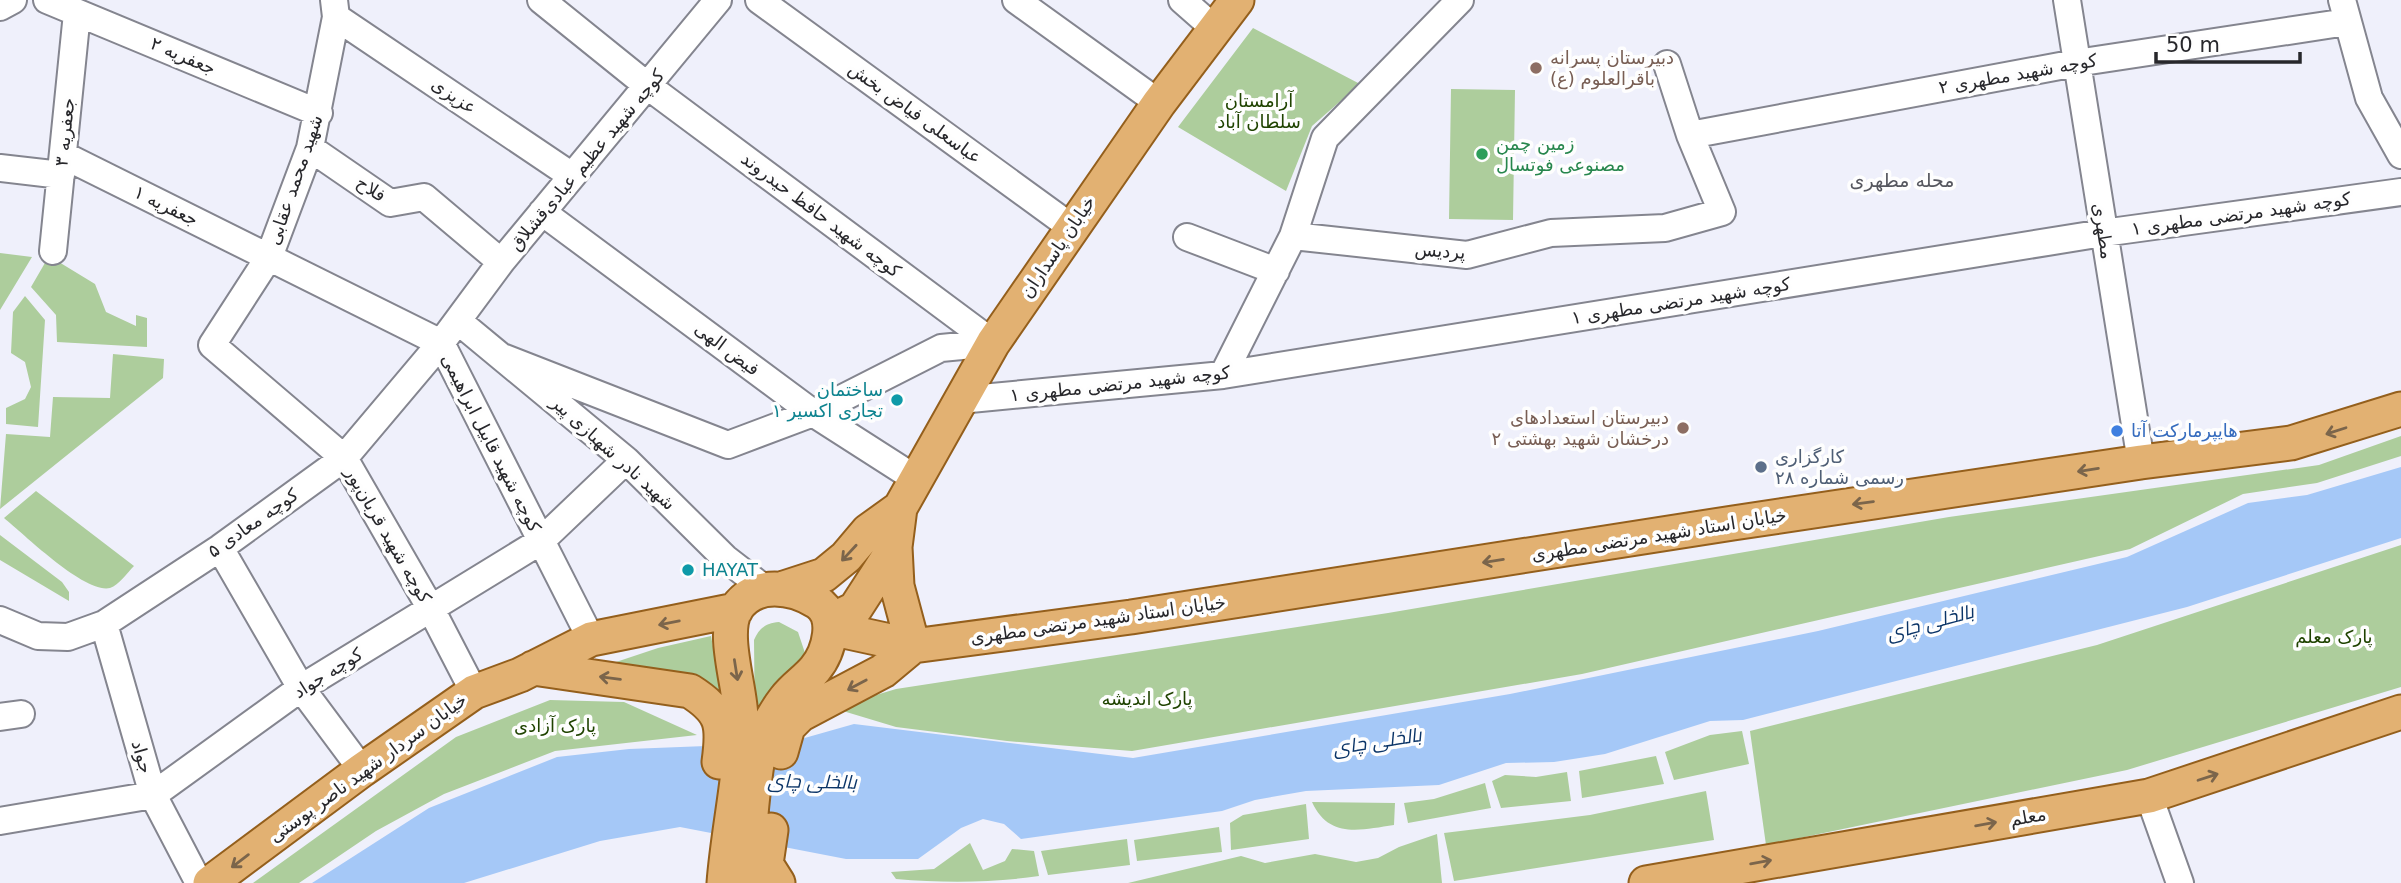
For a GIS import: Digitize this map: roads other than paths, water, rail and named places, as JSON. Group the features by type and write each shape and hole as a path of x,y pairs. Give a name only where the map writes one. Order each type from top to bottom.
{"main road":[{"name":"خیابان پاسداران","path":"900,508 993,343 1159,103 1237,0"},
{"name":"خیابان استاد شهید مرتضی مطهری","path":"913,646 1131,617 2141,462 2291,443 2401,409"},
{"path":"738,871 751,740 741,719 731,629 736,610 748,597 824,575 846,557 868,531 900,508"},
{"path":"900,508 895,547 897,586 913,646"},
{"path":"830,624 855,609 895,547"},
{"path":"751,740 783,701 815,669 824,655 830,624 821,604 775,588"},
{"name":"خیابان سردار شهید ناصر پوستی","path":"210,883 362,769 474,692 533,668 591,639 736,610"},
{"path":"830,624 913,646"},
{"path":"533,668 690,691 712,705 720,723 751,740 789,727 800,715 883,671 913,646"},
{"name":"معلم","path":"1646,883 1713,877 2149,796 2401,712"}],"street":[{"path":"0,7 13,0"},
{"name":"جعفریه ۲","path":"47,0 319,113"},
{"name":"کوچه شهید حافظ حیدروند","path":"541,0 649,87 993,343"},
{"name":"کوچه شهید عظیم عبادی‌قشلاق","path":"458,321 501,262 649,87 718,0"},
{"name":"عباسعلی فیاض بخش","path":"760,0 1071,227"},
{"path":"1016,0 1159,103"},
{"path":"1182,0 1215,29"},
{"path":"1223,375 1293,236 1325,138 1460,0"},
{"name":"مطهری","path":"2067,0 2141,462"},
{"name":"شهید محمد عقابی","path":"212,345 269,257 310,148 319,113 335,9"},
{"name":"عزیزی","path":"335,9 572,176"},
{"path":"2345,11 2369,98 2401,155"},
{"name":"کوچه شهید مطهری ۲","path":"1690,135 2345,11"},
{"name":"جعفریه ۳","path":"53,251 77,12"},
{"name":"پردیس","path":"1293,236 1467,255 1551,233 1665,228 1722,212 1690,135 1667,64"},
{"name":"فلاح","path":"310,148 390,203 424,197 501,262"},
{"name":"جعفریه ۱","path":"0,168 62,165 269,257"},
{"name":"کوچه شهید مرتضی مطهری ۱","path":"960,400 1223,375 2103,233 2401,192"},
{"name":"فیض الهی","path":"542,212 813,413 916,479"},
{"path":"1187,237 1276,271"},
{"name":"کوچه شهید قابیل ابراهیمی","path":"269,257 441,343 591,639"},
{"name":"کوچه معادی ۵","path":"0,620 38,636 68,637 104,624 220,548 344,458 458,321"},
{"name":"شهید نادر شهبازی پیر","path":"458,321 626,460 725,558 775,588"},
{"path":"505,358 728,445 813,413 941,348 993,343"},
{"name":"کوچه شهید قربان‌پور","path":"212,345 344,458 431,609 474,692"},
{"name":"کوچه جواد","path":"0,821 153,795 302,688 541,541 626,460"},
{"path":"220,548 302,688 362,769"},
{"name":"جواد","path":"104,624 153,795 200,883"},
{"path":"2149,796 2180,883"}],"water":[{"name":"بالخلی چای","path":"2401,467 2401,538 2187,607 1743,720 1710,721 1605,754 1554,762 1506,763 1439,785 1306,791 1255,800 1222,811 1021,839 1004,824 983,819 961,828 918,859 846,859 680,827 600,841 464,883 312,883 429,808 557,757 629,749 787,743 854,724 1133,758 1510,694 1818,631 2127,557 2248,503 2307,495"}],"place":[{"name":"دبیرستان پسرانه باقرالعلوم (ع)","path":"1536,68"},
{"name":"زمین چمن مصنوعی فوتسال","path":"1482,154"},
{"name":"ساختمان تجاری اکسیر ۱","path":"897,400"},
{"name":"دبیرستان استعدادهای درخشان شهید بهشتی ۲","path":"1683,428"},
{"name":"هایپرمارکت آتا","path":"2117,431"},
{"name":"کارگزاری رسمی شماره ۲۸","path":"1761,467"},
{"name":"HAYAT","path":"688,570"}],"district":[{"name":"محله مطهری","path":"1902,180"}],"park label":[{"name":"آرامستان سلطان آباد","path":"1259,111"},
{"name":"پارک معلم","path":"2334,637"},
{"name":"پارک اندیشه","path":"1147,699"},
{"name":"پارک آزادی","path":"555,726"}]}
